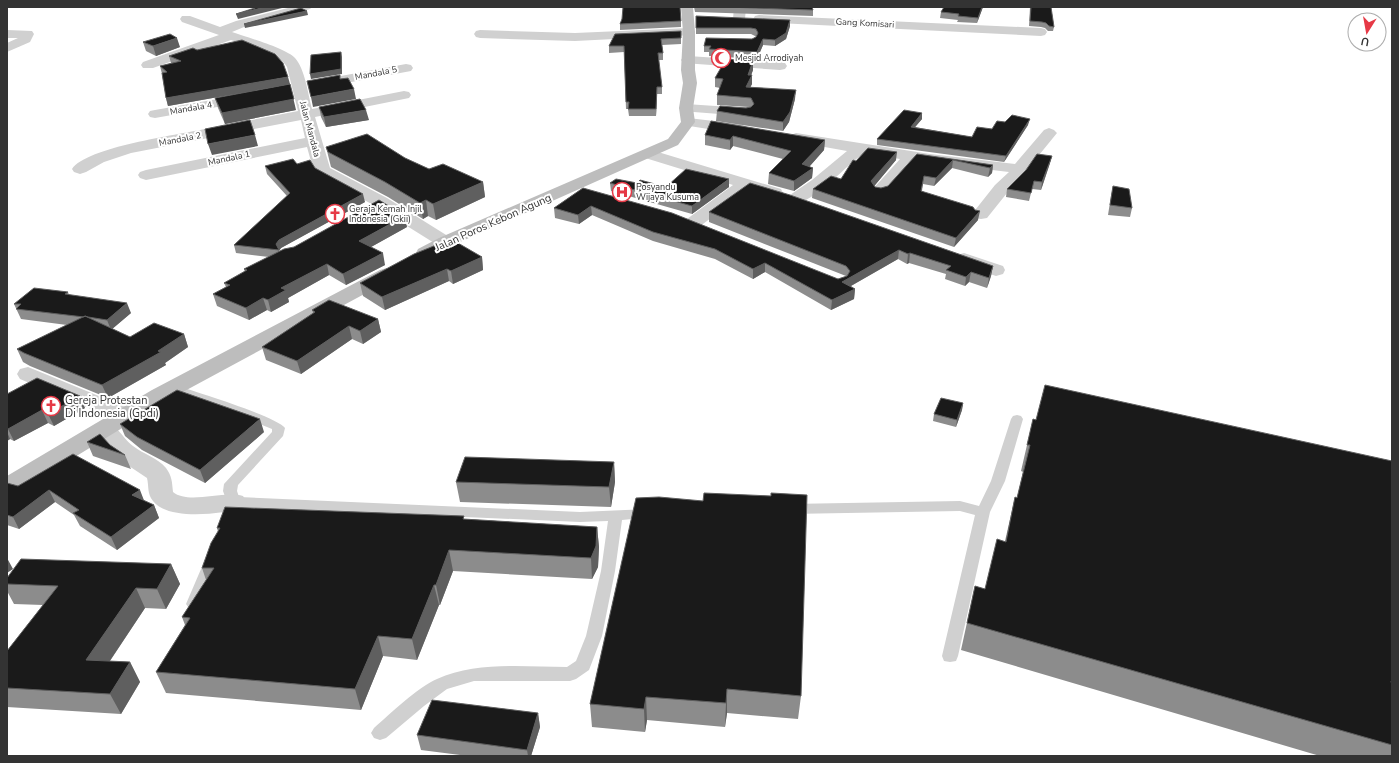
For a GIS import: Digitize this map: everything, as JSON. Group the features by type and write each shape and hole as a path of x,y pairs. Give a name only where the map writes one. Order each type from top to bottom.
{"main road":[{"name":"Jalan Poros Kebon Agung","path":"7,487 125,415 445,242 673,142 687,115 690,83 688,60 693,26"}],"street":[{"path":"148,65 225,34 240,24 306,7"},
{"name":"Gang Komisari","path":"724,18 739,13 837,17 1041,32"},
{"name":"Jalan Mandala","path":"186,19 281,54 290,60 294,67 298,88 307,115 320,165 324,171 374,206 445,242"},
{"path":"480,34 574,37 693,26"},
{"path":"7,34 28,34 26,39 7,48"},
{"path":"688,60 780,66"},
{"name":"Mandala 5","path":"298,88 406,68"},
{"path":"283,91 298,88"},
{"name":"Mandala 4","path":"155,114 261,95"},
{"name":"Mandala 2","path":"80,169 98,159 128,149 404,95"},
{"path":"687,115 745,112"},
{"path":"687,115 756,132"},
{"path":"981,214 1001,189 1017,174 1018,170 1049,133"},
{"path":"778,135 860,149 1013,168 1018,170"},
{"name":"Mandala 1","path":"146,175 313,141"},
{"path":"796,199 818,184 847,158 860,149"},
{"path":"648,154 813,205"},
{"path":"880,190 911,156"},
{"path":"715,232 686,220 746,184"},
{"path":"573,187 596,194"},
{"path":"946,253 996,270"},
{"path":"28,374 125,415"},
{"path":"102,429 114,439 120,449 150,467 158,474 161,485 160,494 163,498 185,505 215,504 230,513"}],"lane":[{"path":"173,389 226,406 273,424 279,428 278,432 231,484 230,513 580,517 664,513"},
{"path":"950,656 983,512 998,481 1017,419"},
{"path":"777,509 960,506 983,512"},
{"path":"380,733 418,701 442,684 474,674 570,674 583,665 594,636 608,570 616,515"},
{"path":"189,618 217,545"}],"building":[{"path":"258,7 266,7 236,14"},
{"path":"623,7 680,7 681,21 620,24"},
{"path":"725,7 812,7 813,10"},
{"path":"944,7 982,7 978,18 958,16 959,14 941,12"},
{"path":"1031,7 1051,7 1054,27 1042,22 1030,21"},
{"path":"301,8 307,11 244,24"},
{"path":"696,16 790,20 786,33 775,40 763,39 757,52 709,49 711,46 704,46 706,38 752,39 756,37 758,33 756,29 751,28 696,28"},
{"path":"681,31 681,38 661,39 663,53 658,53 662,87 657,87 656,109 628,109 629,102 626,102 624,46 609,46 615,34"},
{"path":"170,34 177,38 153,46 143,42"},
{"path":"242,40 275,54 283,63 288,77 166,98 162,73 167,72 160,66 181,61 169,56 193,48 197,50"},
{"path":"341,52 341,69 310,74 311,55"},
{"path":"726,59 753,61 748,75 752,75 746,87 796,90 790,112 783,122 717,111 720,106 746,108 751,107 754,104 751,98 717,95 723,79 715,78"},
{"path":"340,75 340,79 348,78 354,89 311,97 307,81"},
{"path":"290,84 294,99 222,113 215,98"},
{"path":"360,99 366,110 324,117 319,107"},
{"path":"904,110 922,113 911,127 972,137 977,127 992,129 997,121 1005,122 1012,115 1030,119 1006,156 877,139"},
{"path":"250,120 255,135 208,144 205,129"},
{"path":"711,121 825,140 802,164 813,168 794,181 769,173 791,151 733,136 730,140 705,135"},
{"path":"367,134 405,158 429,169 443,164 483,182 433,204 426,200 420,203 385,182 328,152 326,147"},
{"path":"868,148 897,152 871,181 875,187 881,188 888,186 917,154 993,165 990,168 953,160 936,178 924,176 921,191 973,207 975,210 980,211 956,238 813,189 831,176 841,179 853,160 856,161"},
{"path":"1037,154 1052,156 1042,182 1034,181 1031,193 1007,189 1026,170"},
{"path":"293,159 297,164 310,160 315,168 363,194 279,240 276,244 279,250 234,245 290,193 265,166"},
{"path":"686,169 729,179 692,206 610,183 616,179 637,183 640,180 666,187"},
{"path":"750,183 790,195 993,266 989,278 971,272 966,277 946,270 951,266 899,250 842,282 855,289 832,300 765,263 753,269 715,249 653,232 591,206 578,215 554,208 583,188 672,213 838,279 847,276 850,271 846,266 709,212"},
{"path":"1113,186 1129,189 1132,208 1110,205"},
{"path":"379,200 405,216 359,241 383,253 343,274 327,264 281,288 286,290 268,300 263,298 246,308 213,294 230,285 224,283 247,270 244,269 284,249 294,247"},
{"path":"451,239 482,257 451,271 447,269 382,297 360,283 414,254"},
{"path":"34,288 68,292 65,294 127,303 107,320 85,316 16,309 21,304 14,304"},
{"path":"329,300 378,319 360,331 349,326 297,361 262,347 315,312 312,310"},
{"path":"85,316 130,337 154,323 184,334 158,351 161,352 102,385 17,349"},
{"path":"37,378 80,396 48,414 42,410 7,429 7,394"},
{"path":"1045,385 1392,461 1392,745 967,623 975,586 985,589 997,539 1006,542 1015,497 1017,498 1030,445 1027,445 1033,419 1036,420"},
{"path":"177,390 260,419 200,470 137,437 120,424"},
{"path":"941,398 963,403 957,420 934,414"},
{"path":"100,434 110,445 125,455 87,442"},
{"path":"73,454 140,490 132,495 154,505 111,537 73,513 79,510 49,490 13,517 7,515 7,483 18,486"},
{"path":"465,457 614,462 609,487 456,482"},
{"path":"704,493 771,496 771,493 807,495 801,696 727,689 726,703 646,697 644,709 590,704 636,498 659,497 703,501"},
{"path":"225,507 464,516 463,519 597,527 596,546 591,558 449,550 436,585 434,585 412,639 378,636 355,689 156,672 190,618 182,617 214,568 202,568 211,543 220,528 217,528"},
{"path":"21,559 171,564 157,589 136,588 86,660 130,662 110,694 7,688 7,651 58,586 7,584 7,578"},
{"path":"432,700 538,713 527,750 417,735"}],"place":[{"name":"Mesjid Arrodiyah","path":"721,58"},
{"name":"Posyandu Wijaya Kusuma","path":"622,192"},
{"name":"Geraja Kemah Injil Indonesia (Gkii)","path":"335,214"},
{"name":"Gereja Protestan Di Indonesia (Gpdi)","path":"51,406"}]}
